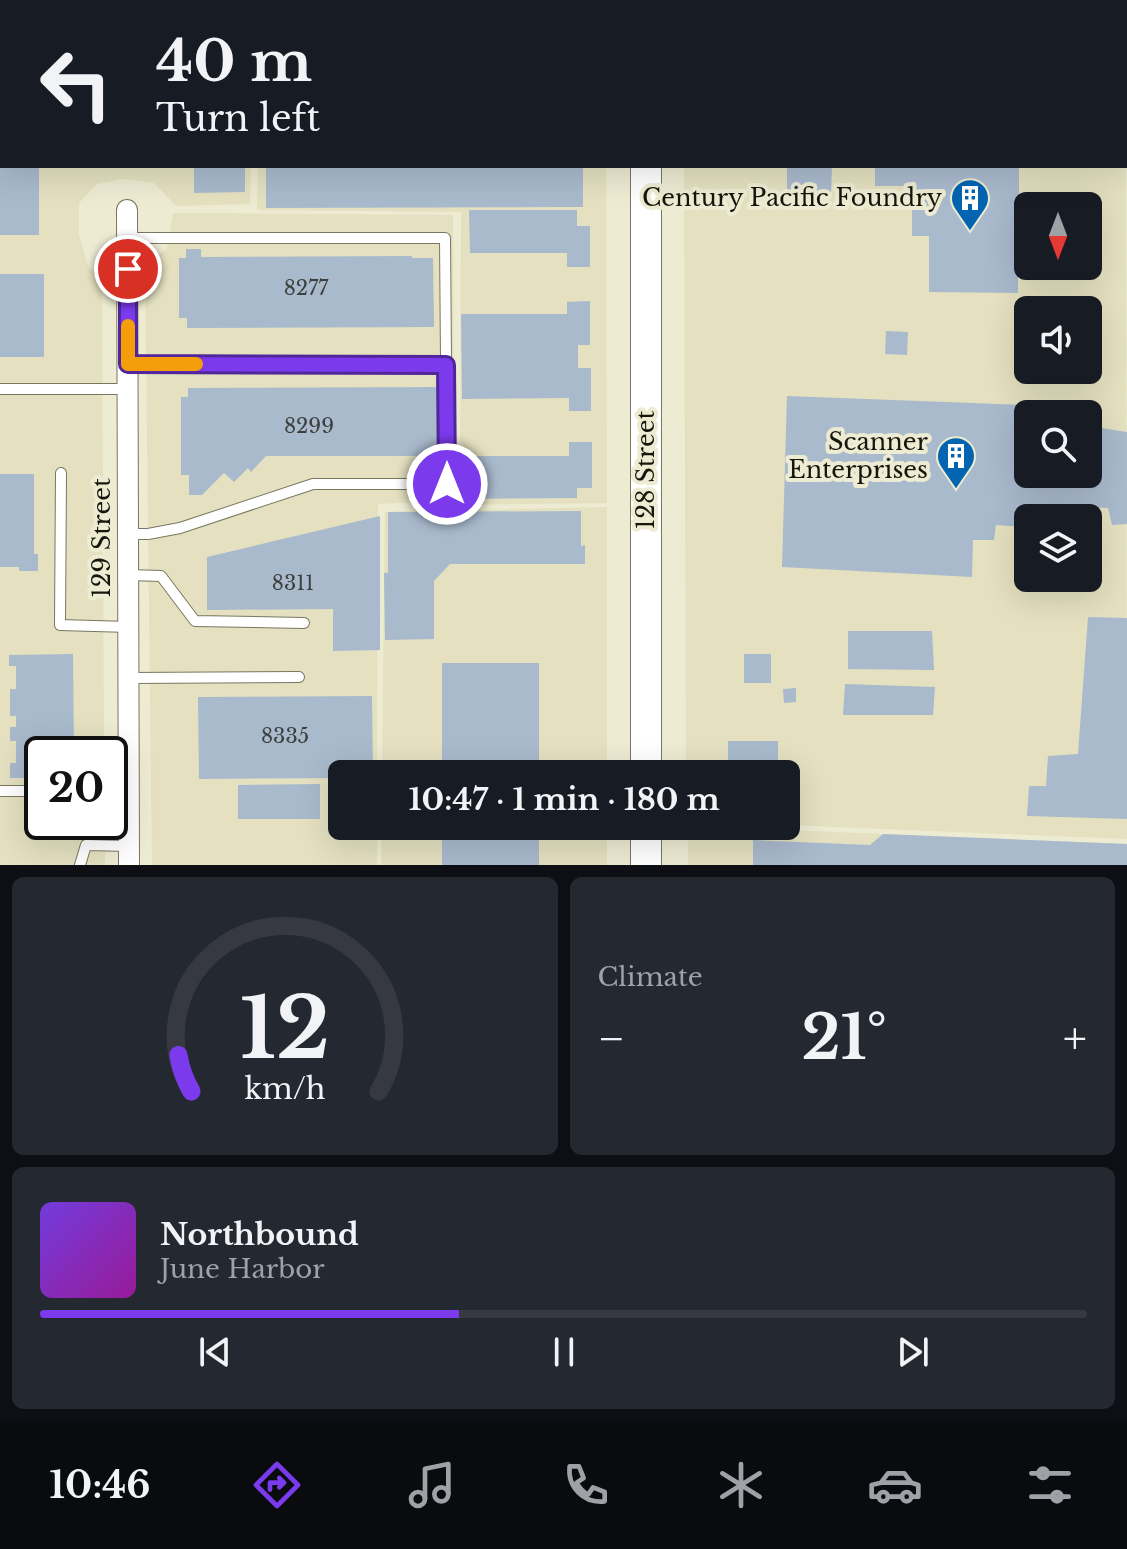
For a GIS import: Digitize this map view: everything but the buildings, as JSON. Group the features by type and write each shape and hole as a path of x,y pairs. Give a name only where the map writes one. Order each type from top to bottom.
{"main road":[{"name":"128 Street","path":"646,168 646,760"},
{"path":"646,840 646,865"}],"street":[{"name":"129 Street","path":"124,736 129,678 127,210"}],"lane":[{"path":"128,238 445,238 447,484 313,484 180,528 128,534"},
{"path":"128,364 446,365"},
{"path":"0,389 128,389"},
{"path":"61,473 60,625 129,627"},
{"path":"128,575 161,576 195,621 304,623"},
{"path":"129,678 299,677"},
{"path":"0,791 24,791"},
{"path":"80,865 86,845 129,855"}],"shaded area":[{"path":"0,168 251,168 250,204 176,206 154,183 123,179 97,184 79,203 79,235 88,266 102,281 104,736 24,736 24,840 105,840 105,865 0,865"},
{"path":"258,168 606,168 607,503 460,505 461,212 257,210"},
{"path":"684,168 1126,168 1127,839 800,826 800,760 686,760"},
{"path":"173,213 453,215 454,500 378,504 377,760 328,760 328,840 377,840 377,865 152,865 145,264 167,249"},
{"path":"607,507 607,760 382,760 385,512"},
{"path":"800,831 1127,844 1127,865 688,865 688,840 800,840"},
{"path":"382,840 607,840 607,865 381,865"}],"slow traffic":[{"path":"128,326 128,364 196,364"}],"place":[{"name":"Century Pacific Foundry","path":"970,232"},
{"name":"Scanner Enterprises","path":"956,490"}],"route":[{"path":"128,269 128,364 446,365 447,484"}]}
